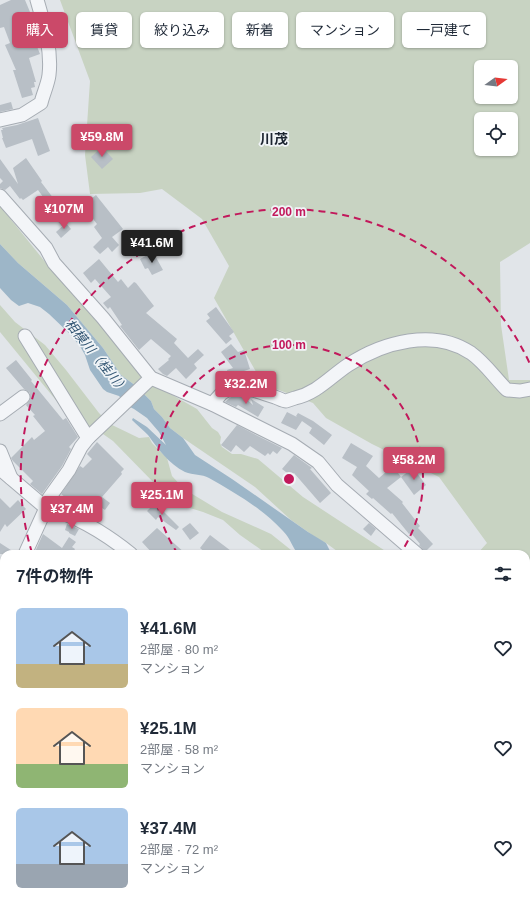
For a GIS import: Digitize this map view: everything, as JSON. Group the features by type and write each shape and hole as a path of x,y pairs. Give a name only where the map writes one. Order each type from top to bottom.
{"street":[{"path":"0,120 22,115 41,102 49,76 46,33 37,0"},
{"path":"0,196 46,248 54,263 103,318 149,380 212,404 292,444 318,462 337,485 411,550"},
{"path":"25,336 92,436"},
{"path":"212,404 222,393 237,387 252,390 285,401 305,396 322,386 348,365 373,351 394,344 412,341 437,340 454,343 472,353 507,390 520,391 530,389"},
{"path":"27,550 49,498 69,470 81,447 149,380"},
{"path":"0,414 23,397"},
{"path":"0,451 12,479"},
{"path":"0,469 46,508 55,510 84,523 110,537 126,550"}],"green space":[{"path":"60,0 530,0 530,243 500,262 501,325 509,380 530,380 530,550 481,550 487,543 439,477 372,444 326,418 313,403 263,384 214,298 229,266 202,219 162,189 140,193 90,194 85,155 90,81 78,48 132,48 132,12 76,12 76,43 68,22 68,12 64,12"},
{"path":"0,206 46,263 85,305 144,379 197,409 212,428 218,432 221,437 220,443 222,447 232,454 241,454 258,459 303,497 384,550 336,550 291,520 255,487 170,428 154,409 151,401 136,386 121,375 103,348 67,305 18,263 0,244"},
{"path":"0,305 15,322 45,345 99,413 110,424 139,438 149,437 152,443 167,458 172,476 184,489 222,512 271,534 291,550 261,550 240,535 223,520 190,508 173,498 155,484 113,441 103,434 73,421 0,332"}],"water":[{"name":"相模川（桂川）","path":"0,244 18,263 67,305 103,348 121,375 136,386 151,401 154,409 170,428 183,438 195,455 326,543 330,550 295,550 286,534 257,508 209,478 191,474 179,469 160,451 148,435 132,420 133,418 147,427 166,445 159,432 147,418 128,406 119,396 103,389 90,370 81,348 72,336 40,307 28,303 19,306 0,288"}],"building":[{"path":"11,0 25,0 30,12 12,12 12,48 38,48 40,54 29,58 36,82 34,82 35,87 31,88 33,95 22,98 13,70 16,70 5,45 10,43 4,27 0,28 0,5"},
{"path":"11,102 13,109 0,112 0,105"},
{"path":"38,118 50,151 38,156 32,139 6,148 2,138 2,128"},
{"path":"102,147 113,159 102,169 91,157"},
{"path":"26,158 42,181 41,182 60,207 61,206 72,217 62,226 52,215 54,212 38,190 23,200 21,198 20,199 10,186 5,190 0,188 0,184 3,181 0,178 0,159 18,184 13,168"},
{"path":"96,195 123,229 112,237 119,245 112,252 108,247 100,254 93,247 102,238 94,227 97,224 86,210 90,207 86,203"},
{"path":"66,223 71,229 61,238 56,232"},
{"path":"153,252 163,270 152,275 148,268 145,269 140,259"},
{"path":"99,259 118,282 121,279 128,288 134,282 136,283 154,306 146,313 177,339 174,343 188,358 198,349 204,355 194,364 197,368 186,379 176,368 167,376 163,374 158,369 169,360 168,359 171,356 151,339 139,350 120,326 122,325 110,307 108,309 103,303 111,297 95,279 91,283 83,273"},
{"path":"216,307 234,332 229,336 232,339 226,344 206,321 210,318 207,314"},
{"path":"231,344 238,352 244,350 250,369 229,376 227,370 233,368 221,352"},
{"path":"16,360 63,420 66,418 78,437 69,447 71,449 62,466 42,494 30,484 33,481 11,458 32,437 34,440 45,431 33,416 35,415 26,405 30,400 30,393 24,389 6,368"},
{"path":"243,396 253,405 251,399 264,407 258,417 238,405 236,407 225,402 231,397"},
{"path":"287,412 297,417 296,416 298,413 313,421 332,435 324,445 309,433 312,428 302,421 296,430 281,423"},
{"path":"237,425 282,448 277,454 273,451 270,455 268,453 265,456 250,446 244,452 236,445 231,452 221,445"},
{"path":"97,442 124,469 121,472 122,474 102,497 110,503 105,510 99,506 88,516 64,505 69,500 61,494 80,466 83,468 92,459 87,454"},
{"path":"351,443 373,456 366,466 379,478 393,466 401,477 387,488 403,502 402,503 420,526 418,528 433,544 427,550 423,550 411,533 409,534 392,513 391,514 373,498 372,499 366,494 369,491 352,475 357,467 342,458"},
{"path":"294,455 312,468 310,469 331,493 320,503 294,473 291,476 282,469"},
{"path":"413,468 426,485 414,495 401,477"},
{"path":"0,498 10,508 18,500 26,509 7,527 5,524 0,532"},
{"path":"155,503 179,527 176,530 158,517 156,520 147,511"},
{"path":"190,523 199,533 190,540 182,529"},
{"path":"369,523 376,529 371,536 363,529"},
{"path":"67,524 79,529 75,536 65,530"},
{"path":"157,528 182,550 149,550 142,542"},
{"path":"43,534 62,548 69,537 76,542 72,547 74,550 36,550"},
{"path":"210,535 230,550 202,550 200,548"},
{"path":"0,543 11,550 0,550"}],"district":[{"name":"川茂","path":"274,139"}]}
